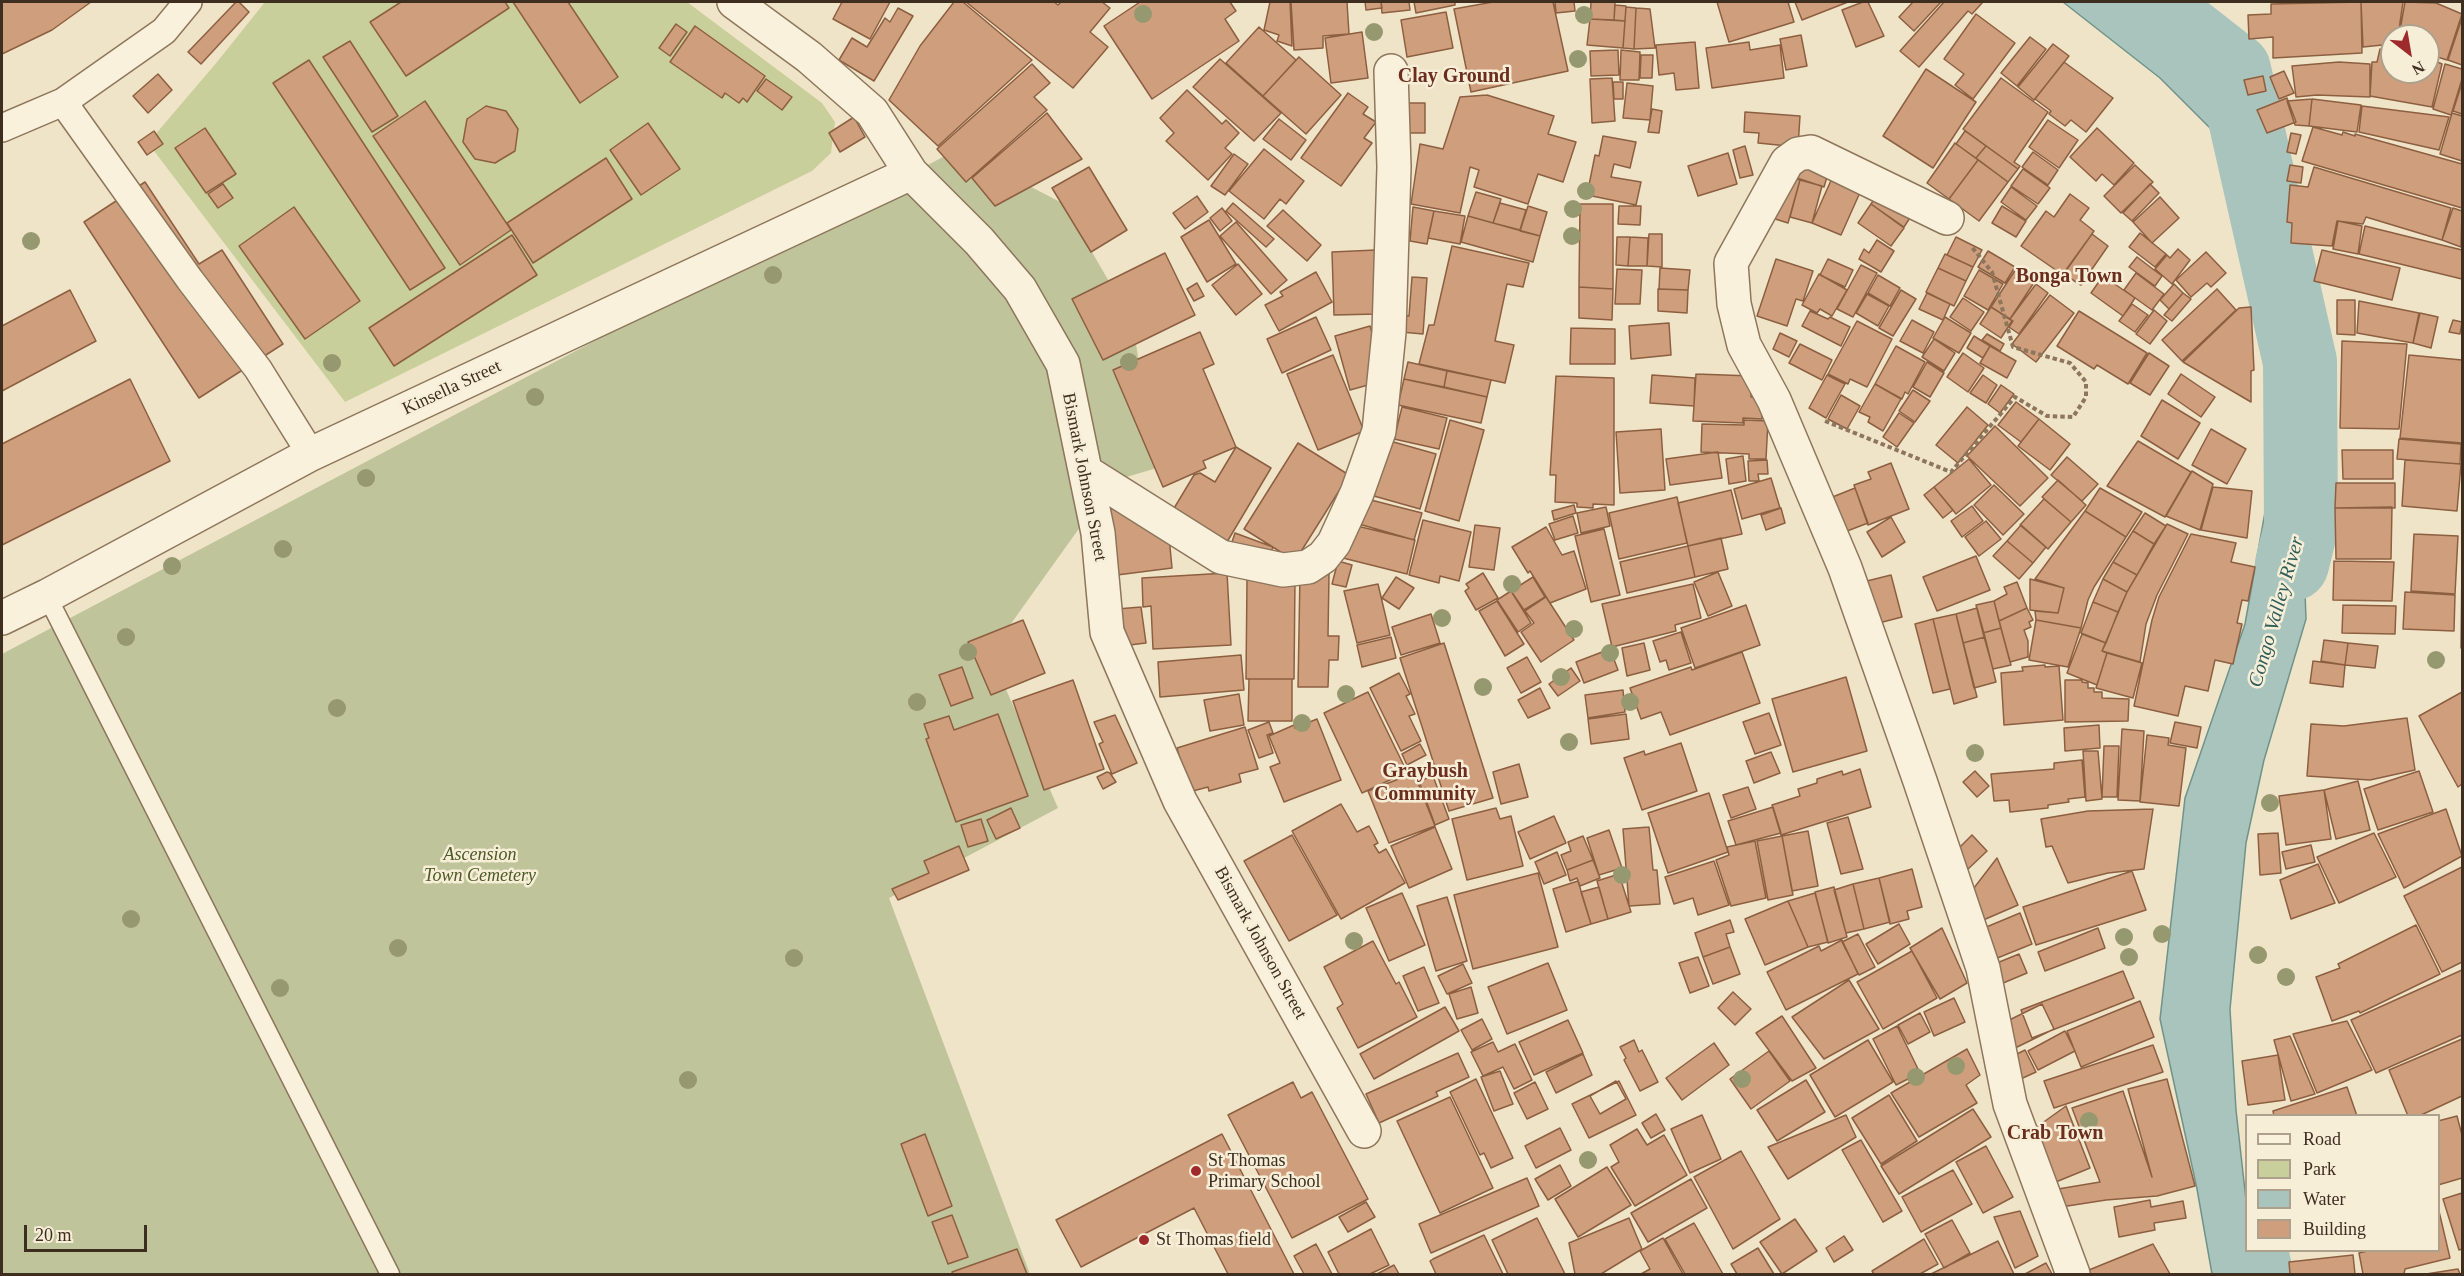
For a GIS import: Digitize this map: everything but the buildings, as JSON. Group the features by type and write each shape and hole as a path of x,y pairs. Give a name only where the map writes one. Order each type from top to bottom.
{"street":[{"path":"2,128 63,102 164,31 188,2"},
{"name":"Bismark Johnson Street","path":"734,2 809,57 872,112 911,172 979,241 1020,289 1063,364 1098,533 1107,632 1180,801 1364,1131"},
{"path":"1086,472 1221,557 1283,570 1308,567 1323,557 1357,493 1379,431 1389,332 1394,167 1391,71"},
{"path":"63,102 190,280 258,369 311,454"},
{"path":"1947,218 1811,152 1798,153 1787,162 1731,263 1734,304 1744,345 1774,400 1845,568 1920,781 1983,968 2010,1104 2073,1275"},
{"name":"Kinsella Street","path":"2,618 311,454 911,172"}],"lane":[{"path":"47,596 390,1275"}],"path":[{"path":"1774,400 1951,472 2015,397 2047,416 2073,417 2086,397 2086,382 2070,363 2013,347 1992,272 1947,218"}],"green space":[{"path":"265,2 687,2 822,103 835,122 831,153 812,171 345,402 148,143"},
{"name":"Ascension Town Cemetery","path":"958,149 1064,204 1132,321 1157,468 1113,481 990,653 1058,808 889,898 1030,1274 2,1274 2,654"}],"water":[{"path":"2063,2 2110,2 2114,5 2146,8 2149,2 2202,2 2215,62 2241,134 2276,262 2298,398 2306,619 2264,760 2246,843 2230,1009 2236,1110 2245,1191 2245,1252 2253,1252 2255,1274 2212,1274 2197,1189 2160,1019 2185,798 2245,624 2269,490 2273,429 2286,351 2252,278 2218,136 2160,78"}],"waterway":[{"name":"Congo Valley River","path":"2147,2 2234,70 2300,362 2301,528 2292,564"},
{"name":"Congo Valley River","path":"2251,1252 2256,1274"}],"place":[{"name":"St Thomas Primary School","path":"1196,1171"},
{"name":"St Thomas field","path":"1144,1240"}],"district":[{"name":"Clay Ground","path":"1454,77"},
{"name":"Bonga Town","path":"2069,277"},
{"name":"Graybush Community","path":"1425,784"},
{"name":"Crab Town","path":"2055,1134"}]}
